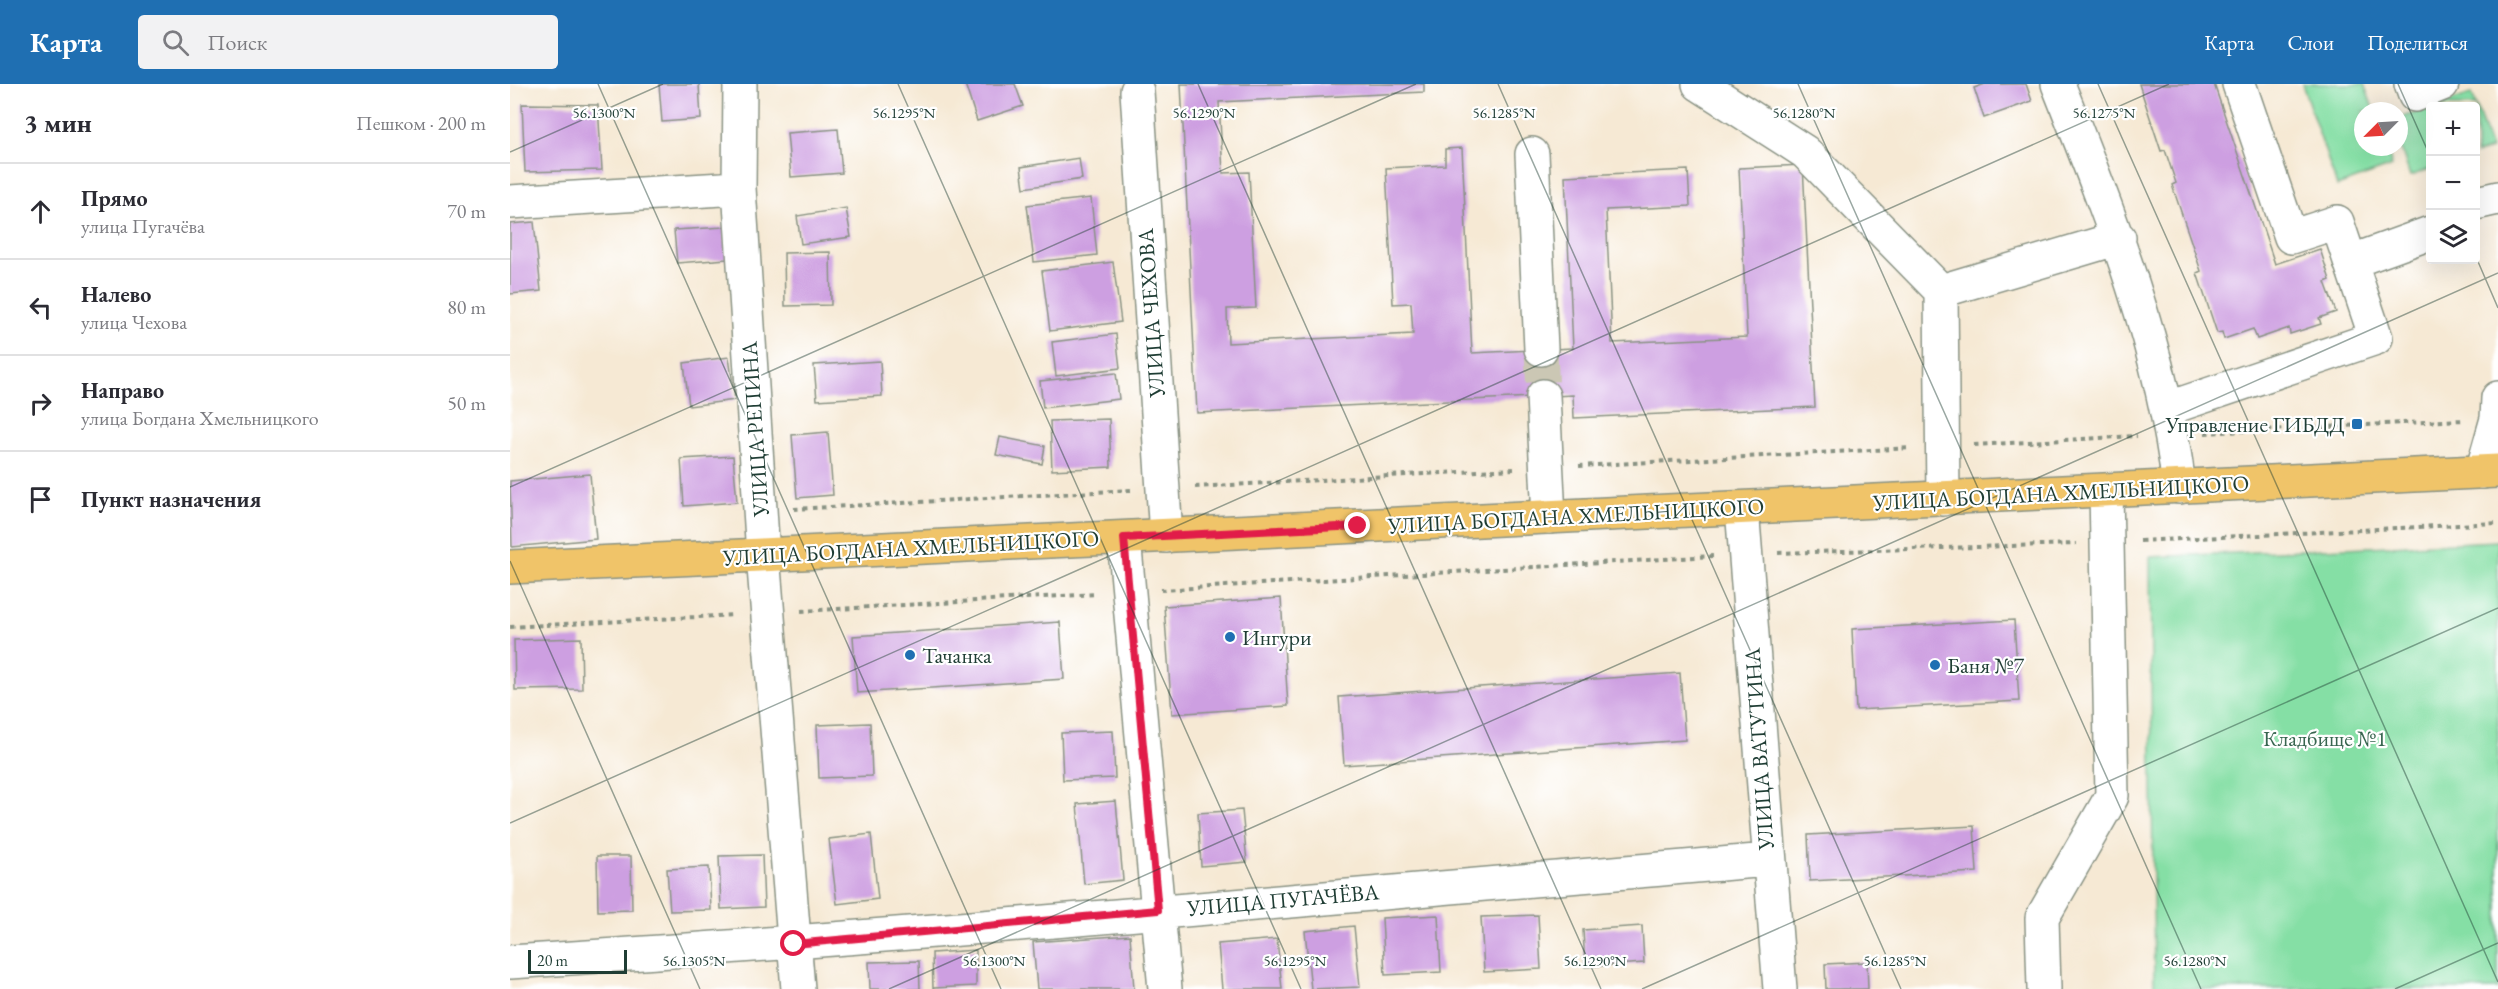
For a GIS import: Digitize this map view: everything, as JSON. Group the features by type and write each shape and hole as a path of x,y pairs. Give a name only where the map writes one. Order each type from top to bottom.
{"main road":[{"name":"УЛИЦА БОГДАНА ХМЕЛЬНИЦКОГО","path":"510,567 2490,472"}],"street":[{"name":"УЛИЦА РЕПИНА","path":"740,84 739,188 763,555 798,989"},
{"path":"1699,84 1805,152 1941,291 1943,499"},
{"path":"2169,422 2376,338 2337,222 2291,237 2239,84"},
{"path":"2411,84 2415,95 2442,84"},
{"path":"2063,85 2119,238 2169,422 2179,487"},
{"name":"УЛИЦА ЧЕХОВА","path":"1137,91 1166,536"},
{"path":"1532,154 1541,349"},
{"path":"510,202 739,188"},
{"path":"2480,202 2498,198"},
{"path":"2350,262 2426,234"},
{"path":"1941,291 2119,238"},
{"path":"1543,396 1549,517"},
{"path":"2490,472 2497,408"},
{"path":"2044,989 2042,918 2112,796 2106,490"},
{"name":"УЛИЦА ВАТУТИНА","path":"1742,508 1768,860 1780,989"},
{"path":"1124,538 1165,989"},
{"name":"УЛИЦА ПУГАЧЁВА","path":"510,962 794,944 1158,910 1768,860"}],"path":[{"path":"760,511 1942,447 2169,422 2497,408"},
{"path":"510,627 1744,554 2108,543 2498,524"}],"green space":[{"path":"2302,84 2364,84 2371,102 2354,102 2354,156 2389,156 2392,166 2337,186"},
{"path":"2472,94 2475,102 2447,102"},
{"path":"2426,109 2426,170 2410,176 2404,156 2408,156 2408,115"},
{"path":"2480,117 2491,149 2480,153"},
{"name":"Кладбище №1","path":"2498,541 2498,989 2154,989 2150,557"}],"building":[{"path":"659,84 699,84 701,119 662,122"},
{"path":"965,84 1015,84 1023,106 977,121"},
{"path":"1181,84 1424,84 1424,92 1219,102 1223,173 1249,172 1256,308 1227,309 1228,343 1413,334 1411,303 1393,304 1386,168 1445,165 1445,149 1462,148 1472,353 1573,348 1565,176 1688,170 1690,206 1606,210 1612,343 1747,337 1739,168 1803,165 1815,407 1574,418 1573,395 1197,413"},
{"path":"1985,84 2026,84 2032,101 1984,118 1974,88"},
{"path":"2139,84 2214,84 2275,264 2320,249 2330,280 2325,282 2336,312 2319,318 2321,324 2290,334 2289,328 2257,339 2253,329 2224,339 2222,332 2217,333 2197,273 2201,271 2172,185 2176,183 2165,150 2161,151"},
{"path":"522,104 598,105 602,170 525,172"},
{"path":"838,129 842,173 791,177 787,133"},
{"path":"1079,158 1082,179 1024,188 1021,167"},
{"path":"1091,198 1097,255 1034,262 1027,205"},
{"path":"846,208 851,237 801,244 797,216"},
{"path":"534,222 541,291 510,294 510,224"},
{"path":"725,227 727,259 677,263 674,230"},
{"path":"830,252 831,305 785,306 784,253"},
{"path":"1113,262 1121,322 1050,331 1042,271"},
{"path":"1116,334 1120,368 1056,376 1052,342"},
{"path":"729,357 735,400 689,406 684,363"},
{"path":"880,361 882,396 817,400 814,365"},
{"path":"1116,373 1119,399 1043,408 1040,381"},
{"path":"1109,419 1111,467 1052,470 1050,421"},
{"path":"828,432 833,495 797,498 792,435"},
{"path":"1000,437 1045,446 1042,464 996,455"},
{"path":"733,456 737,502 684,506 681,459"},
{"path":"590,474 596,539 512,547 510,481"},
{"path":"1281,598 1288,706 1172,714 1164,606"},
{"name":"Баня №7","path":"2014,620 2019,701 1856,710 1852,629"},
{"path":"1060,622 1064,679 857,693 853,636"},
{"path":"581,638 582,689 515,690 514,640"},
{"path":"1680,673 1685,740 1344,765 1339,697"},
{"path":"870,723 872,776 819,778 817,725"},
{"path":"1113,731 1115,778 1063,780 1061,733"},
{"path":"1116,801 1123,880 1084,884 1077,804"},
{"path":"1242,810 1247,862 1201,866 1198,813"},
{"path":"1974,826 1977,872 1810,881 1808,835"},
{"path":"871,834 878,899 837,904 829,839"},
{"path":"762,855 764,907 721,909 719,856"},
{"path":"597,856 631,856 632,910 598,911"},
{"path":"709,867 711,910 670,911 667,869"},
{"path":"1438,915 1441,972 1385,975 1382,918"},
{"path":"1538,915 1541,969 1484,972 1481,917"},
{"path":"1354,926 1360,987 1311,989 1305,931"},
{"path":"1642,926 1644,963 1585,967 1583,930"},
{"path":"1130,935 1134,989 1037,989 1033,942"},
{"path":"1277,939 1282,989 1222,989 1218,944"},
{"path":"976,950 976,986 933,988 932,953"},
{"path":"919,961 920,989 870,989 869,962"},
{"path":"1867,962 1868,989 1826,989 1825,964"}],"tunnel":[{"path":"1541,349 1543,396"}],"place":[{"name":"Управление ГИБДД","path":"2357,424"},
{"name":"Ингури","path":"1230,637"},
{"name":"Тачанка","path":"910,655"},
{"name":"Баня №7","path":"1935,665"}],"route":[{"path":"794,944 1158,910 1124,538 1358,526"}]}
